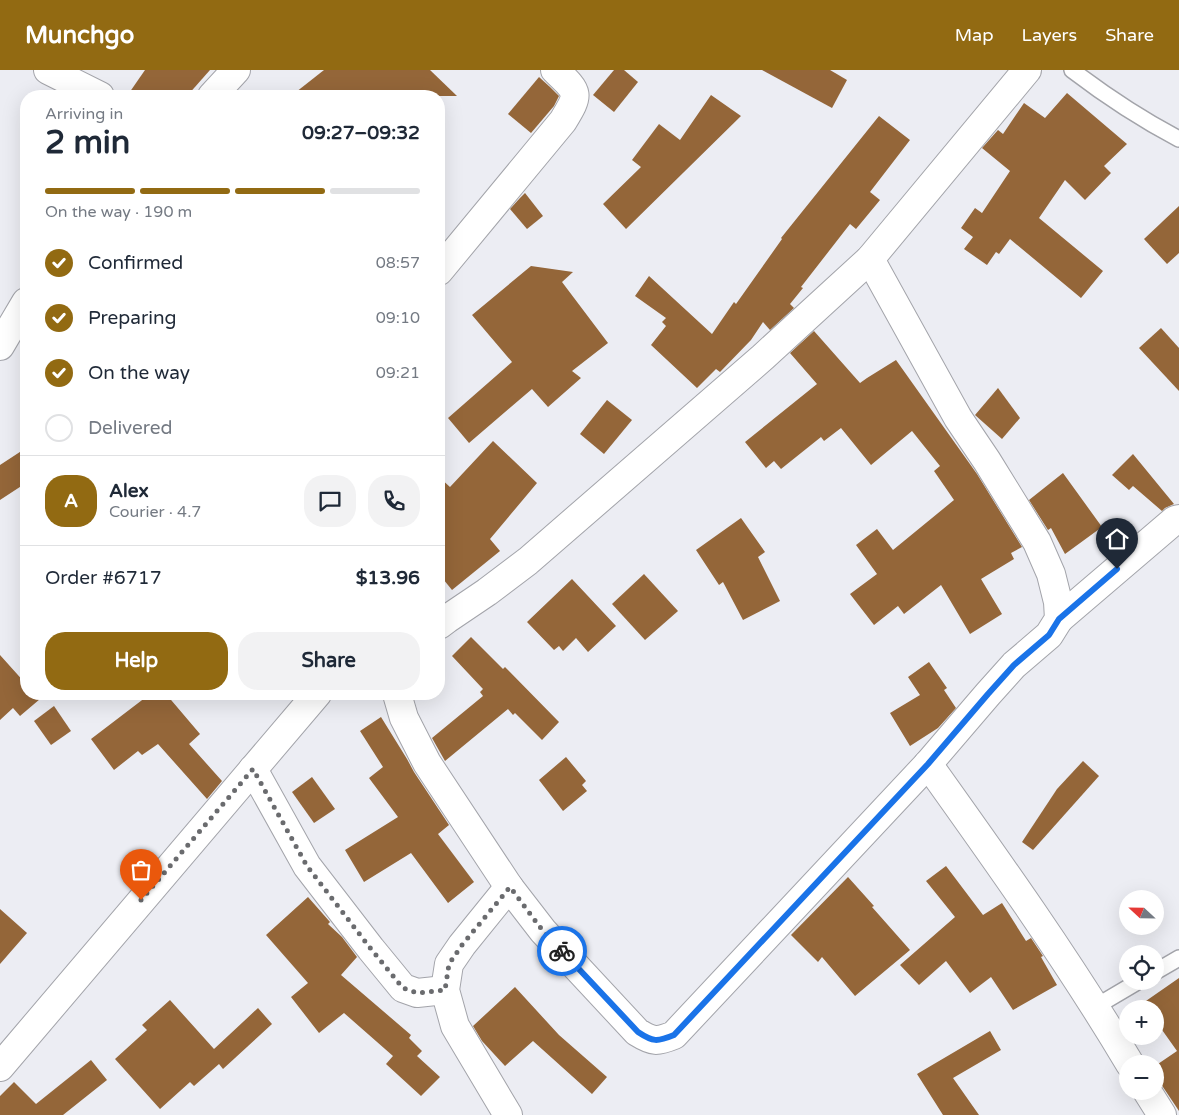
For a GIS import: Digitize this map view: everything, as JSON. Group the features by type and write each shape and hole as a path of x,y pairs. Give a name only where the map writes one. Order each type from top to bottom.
{"street":[{"path":"48,70 88,90"},
{"path":"218,90 236,70"},
{"path":"445,263 563,121 574,102 575,96 571,85 555,70"},
{"path":"445,621 528,561 763,357 870,259 1027,70"},
{"path":"870,259 958,418 1037,542 1051,574 1058,602 1059,619"},
{"path":"0,346 20,311"},
{"path":"399,700 404,718 427,763 510,887 543,931 638,1032 649,1039 662,1040 674,1035 928,764 1014,665 1049,635 1059,619 1178,518"},
{"path":"0,1068 312,700"},
{"path":"928,764 1010,878 1096,1007 1125,1055"},
{"path":"253,769 307,866 403,988 417,993 445,990"},
{"path":"508,1115 455,1026 445,990 449,964 462,945 510,887"},
{"path":"1153,1100 1162,1115"}],"lane":[{"path":"1072,70 1106,95 1179,139"},
{"path":"1164,967 1179,958"},
{"path":"1096,1007 1124,990"}],"building":[{"path":"145,70 210,70 192,90 131,90"},
{"path":"324,70 430,70 457,96 445,96 445,90 299,90"},
{"path":"614,70 624,70 638,82 614,112 593,95"},
{"path":"762,70 830,70 847,80 832,108"},
{"path":"539,77 559,96 554,106 531,133 508,114"},
{"path":"1067,93 1127,144 1104,166 1111,173 1085,200 1065,180 1039,218 1103,271 1081,298 1010,239 999,254 996,252 987,265 964,249 973,237 961,228 975,208 982,213 1010,171 982,148 998,130 1003,134 1024,103 1045,118"},
{"path":"711,95 741,116 626,229 603,204 641,167 632,160 659,124 680,140"},
{"path":"879,116 910,140 870,192 880,200 856,229 850,224 801,287 803,288 790,304 794,308 770,330 763,322 751,340 720,372 716,369 697,388 651,345 666,326 662,322 666,318 635,296 649,276 712,334 734,302 736,304 781,238"},
{"path":"525,193 543,216 527,229 510,209"},
{"path":"1179,206 1179,253 1167,264 1144,239"},
{"path":"531,266 573,272 562,282 608,343 572,371 581,378 548,407 532,389 469,443 448,418 512,362 472,315"},
{"path":"1161,328 1179,348 1179,391 1139,348"},
{"path":"814,331 860,383 896,360 977,474 1022,547 1011,553 1014,559 981,579 1002,614 970,634 941,585 904,614 898,606 874,625 850,594 877,574 856,545 877,529 893,550 954,500 934,471 940,466 912,431 871,465 841,428 824,441 821,437 781,469 774,461 766,468 745,442 817,384 790,353"},
{"path":"998,388 1020,418 1002,439 975,415"},
{"path":"607,400 632,420 604,454 580,434"},
{"path":"493,441 537,483 490,539 500,551 452,590 445,581 445,482 450,487"},
{"path":"20,452 20,487 0,500 0,465"},
{"path":"1133,454 1174,504 1162,511 1133,486 1129,490 1112,475"},
{"path":"1063,473 1102,527 1065,554 1051,528 1048,530 1029,500"},
{"path":"741,518 765,552 758,557 780,601 743,620 723,582 719,585 696,550"},
{"path":"644,574 678,611 645,640 612,604"},
{"path":"572,579 616,626 588,652 576,638 563,651 559,646 554,650 527,622"},
{"path":"471,637 503,669 505,667 559,722 542,740 515,713 513,715 508,709 445,761 432,738 483,696 480,692 483,689 452,656"},
{"path":"0,655 20,677 20,700 39,700 20,716 13,708 0,720"},
{"path":"929,662 947,688 944,690 956,708 938,728 910,746 890,713 920,695 908,677"},
{"path":"142,700 171,700 200,734 189,744 222,781 207,799 158,744 142,755 138,751 114,770 91,739"},
{"path":"54,706 71,731 51,745 34,721"},
{"path":"381,717 449,825 438,834 474,882 448,903 411,853 364,882 345,850 398,817 369,778 383,767 360,731"},
{"path":"566,757 586,781 582,785 587,791 563,811 539,780"},
{"path":"1083,761 1099,776 1033,850 1022,842 1057,789"},
{"path":"312,777 335,809 314,823 292,792"},
{"path":"946,866 983,915 1002,903 1026,941 1031,938 1043,956 1041,957 1057,985 1013,1010 991,977 970,993 946,961 919,985 900,965 955,917 926,881"},
{"path":"848,877 910,950 855,996 822,957 818,962 791,935"},
{"path":"308,897 330,922 328,924 342,937 357,957 341,975 411,1035 409,1038 422,1051 417,1056 440,1077 421,1096 386,1064 393,1056 344,1013 319,1033 291,997 308,983 266,935"},
{"path":"0,909 27,933 0,964"},
{"path":"1179,978 1179,1111 1164,1088 1164,1060 1177,1051 1164,1033 1164,1000 1147,1000"},
{"path":"515,987 559,1035 607,1077 592,1094 533,1041 505,1066 482,1041 473,1026"},
{"path":"170,1000 214,1049 258,1008 272,1024 223,1069 219,1064 194,1086 190,1082 160,1109 115,1059 147,1030 142,1025"},
{"path":"990,1031 1001,1050 953,1078 979,1115 943,1115 917,1074"},
{"path":"91,1060 107,1080 63,1115 0,1115 0,1096 14,1082 36,1104"}],"way so far":[{"path":"141,900 253,769 307,866 403,988 417,993 445,990 449,964 484,917 510,887 543,931 562,951"}],"route":[{"path":"562,951 638,1032 649,1039 662,1040 674,1035 928,764 1014,665 1049,635 1059,619 1117,569"}]}
